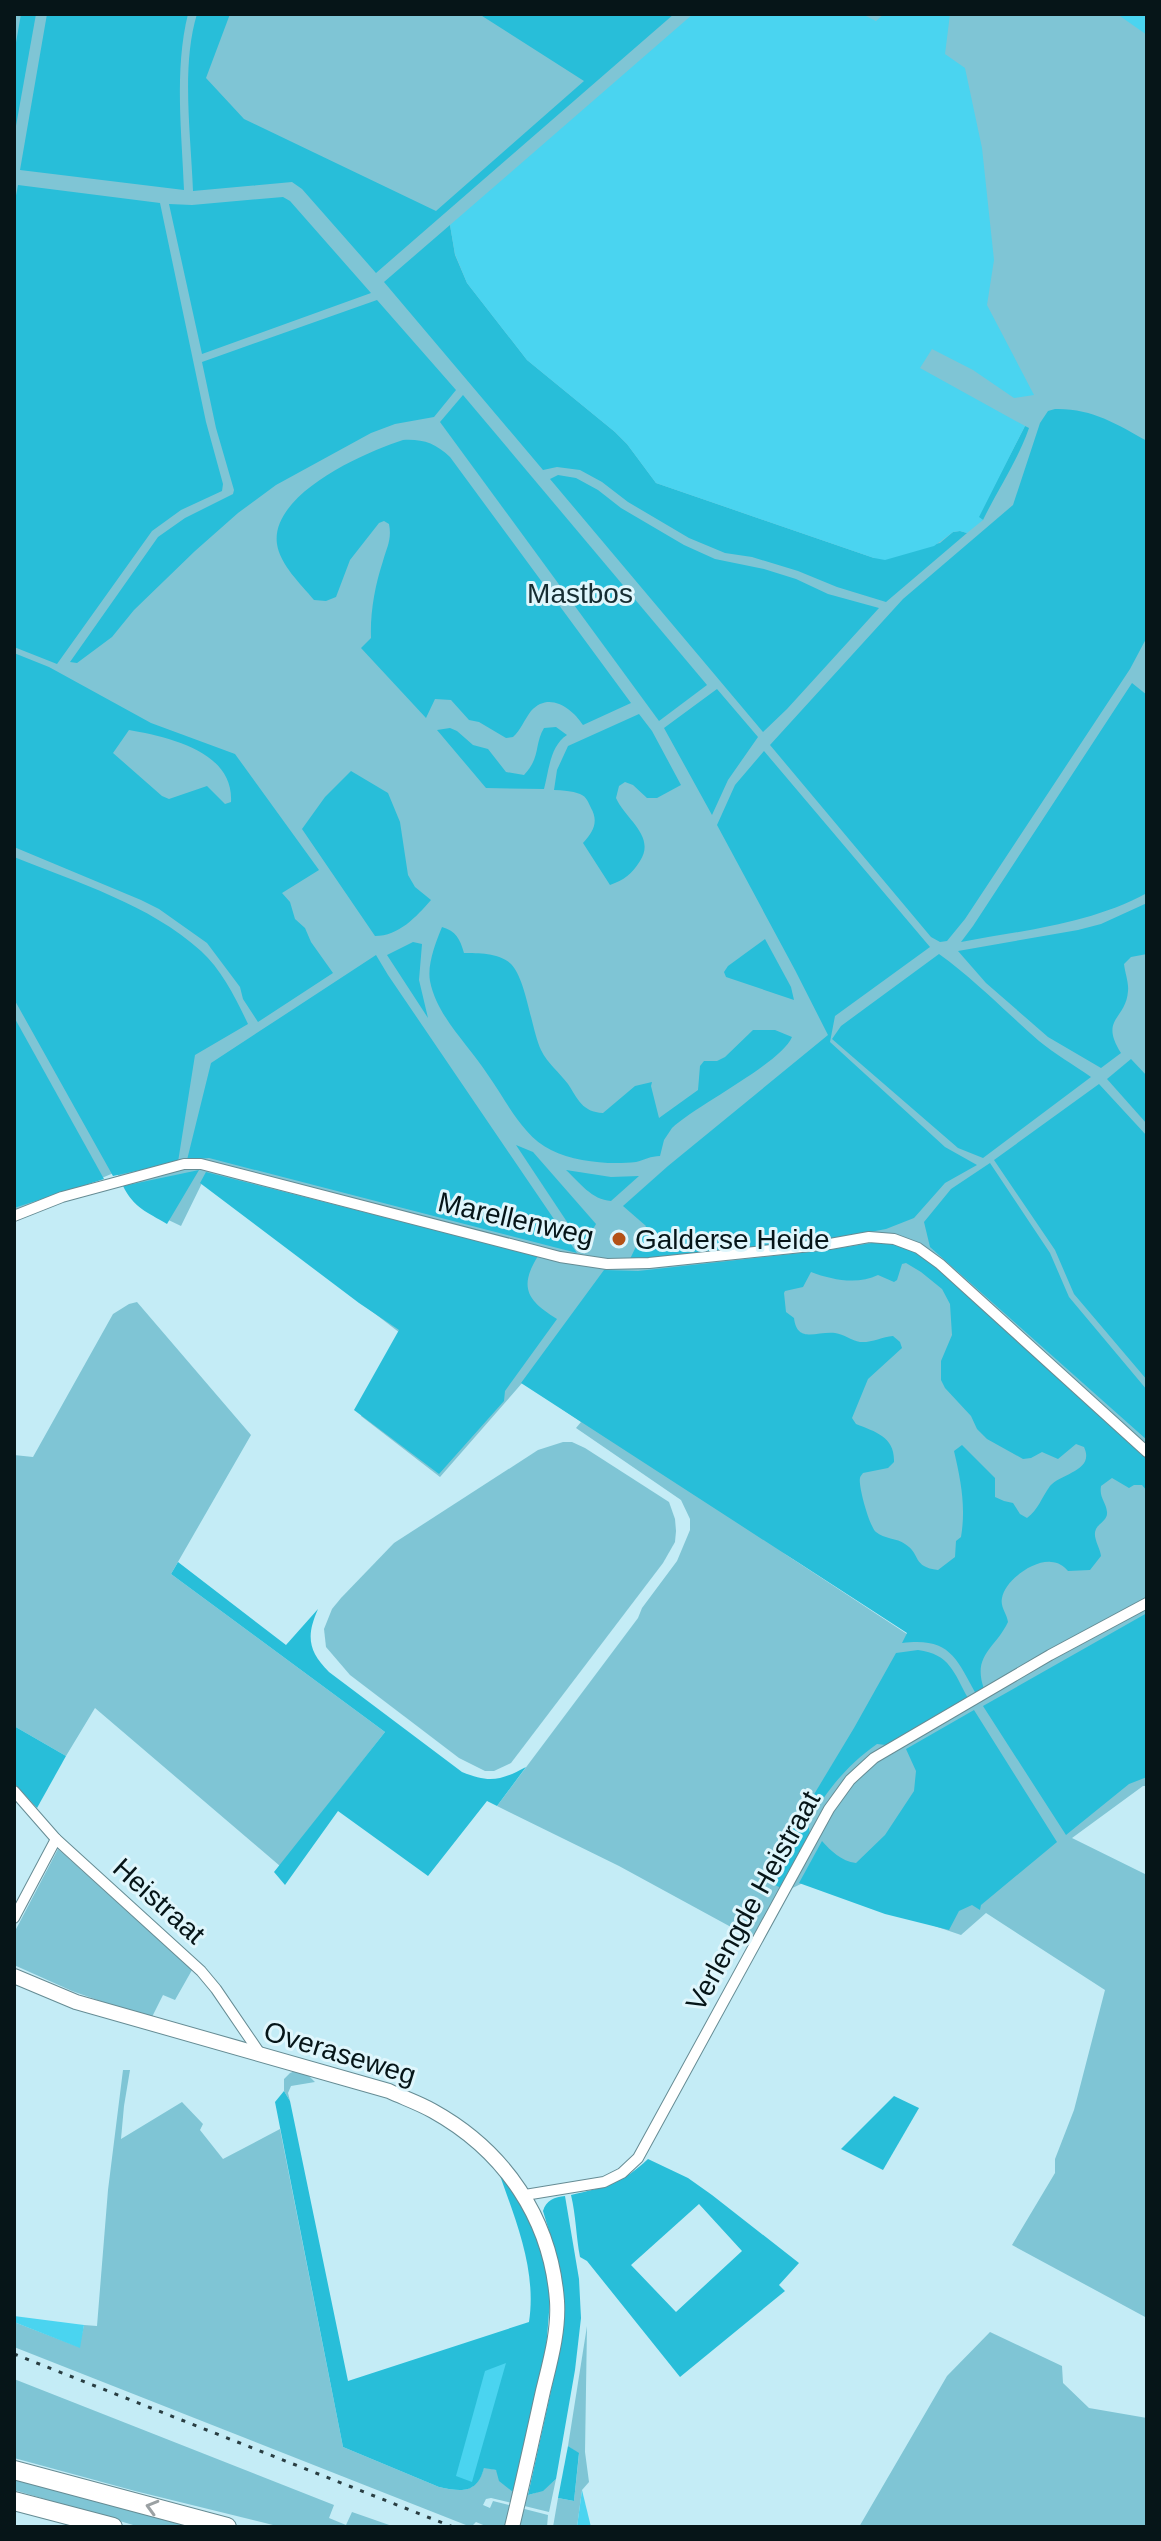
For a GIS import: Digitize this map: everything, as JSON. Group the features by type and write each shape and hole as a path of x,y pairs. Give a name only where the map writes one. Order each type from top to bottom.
{"highway":[{"path":"14,2470 227,2527"},
{"path":"14,2501 113,2527"}],"street":[{"name":"Marellenweg","path":"14,1216 110,1183 184,1164 201,1164 560,1257 607,1264 649,1263 869,1237 894,1239 918,1248 940,1264 1147,1452"},
{"name":"Verlengde Heistraat","path":"525,2195 604,2182 622,2173 638,2158 829,1809 850,1780 874,1758 1050,1655 1147,1603"},
{"name":"Heistraat","path":"14,1791 56,1839 201,1971 261,2055"},
{"path":"14,1918 56,1839"},
{"name":"Overaseweg","path":"14,1976 76,2002 389,2091 432,2110 463,2130 497,2160 525,2195 539,2223 550,2260 557,2302 553,2346 512,2527"}],"green space":[{"name":"Mastbos","path":"14,14 1147,14 1147,1786 1072,1838 1147,1875 1147,2318 1012,2245 1055,2173 1055,2159 1074,2110 1105,1990 986,1913 961,1935 805,1882 782,1893 753,1939 619,1866 497,1806 677,1561 690,1530 690,1519 681,1500 576,1428 581,1422 523,1382 440,1477 361,1416 400,1333 203,1181 181,1226 137,1205 116,1172 14,1215","holes":["782,1552 911,1628 907,1634"]},
{"path":"21,14 36,14 14,137 14,54"},
{"path":"47,14 188,14 180,79 184,190 20,170"},
{"path":"197,14 230,14 206,78 244,119 436,211 584,81 479,14 674,14 376,273 302,189 292,182 193,191 188,78"},
{"path":"18,185 160,203 206,422 223,484 222,491 181,510 152,531 57,664 14,647 14,206"},
{"path":"283,197 290,201 371,293 202,354 169,204 192,205"},
{"path":"450,225 455,255 467,283 527,360 615,432 656,483 874,558 940,543 953,532 967,533 886,602 752,557 725,553 689,538 580,470 557,467 543,470 384,282"},
{"path":"377,300 456,390 434,417 395,424 371,433 276,485 195,551 134,610 112,637 77,663 70,662 158,537 185,518 233,494 202,362"},
{"path":"463,395 707,685 659,721 440,422"},
{"path":"1055,409 1092,414 1147,441 1147,637 1130,669 965,919 947,941 940,942 931,937 770,745 903,599 1013,505 1040,423 1048,411"},
{"path":"1025,426 1029,428 1019,452 983,520 978,517"},
{"path":"403,440 428,443 450,457 631,703 583,725 560,704 545,702 531,711 513,737 506,738 479,722 469,720 451,700 435,699 426,718 361,648 371,638 375,589 389,539 389,524 384,521 379,523 350,560 336,597 326,601 314,600 292,574 279,552 279,526 288,508 323,478 366,454"},
{"path":"558,475 576,478 684,545 715,559 764,569 828,594 879,608 763,732 550,479"},
{"path":"14,653 49,667 151,723 235,754 319,870 282,893 290,902 295,919 305,928 333,973 258,1022 243,999 240,987 207,943 141,900 14,847","holes":["129,730 179,742 210,759 222,770 229,785 231,802 225,804 207,786 169,799 162,796 113,753"]},
{"path":"1132,683 1147,695 1147,893 1080,919 961,942 973,926"},
{"path":"717,689 758,737 728,780 712,815 664,728"},
{"path":"639,714 652,731 681,785 657,798 647,798 625,782 619,786 616,798 638,828 644,852 631,873 610,885 583,843 594,827 593,813 582,795 554,790 557,770 568,746"},
{"path":"556,727 567,735 554,752 544,789 486,788 437,730 450,728 473,745 488,749 506,772 524,775 533,762 544,728"},
{"path":"764,751 930,947 835,1016 830,1042 945,1147 977,1165 945,1183 914,1218 886,1229 827,1240 629,1261 646,1226 623,1206 828,1035 717,825 735,785"},
{"path":"351,771 388,793 400,822 408,875 415,887 431,900 406,924 384,935 375,936 302,829 325,797"},
{"path":"14,857 112,896 159,920 209,959 233,995 248,1024 195,1055 178,1162 113,1176 14,999"},
{"path":"1147,903 1147,954 1131,957 1124,964 1128,991 1113,1026 1121,1053 1101,1068 1048,1037 986,983 958,951 1078,930 1101,924"},
{"path":"442,927 457,936 464,953 495,956 511,964 521,981 537,1041 544,1055 581,1104 596,1112 603,1113 635,1086 652,1082 659,1118 698,1090 700,1066 704,1061 717,1061 725,1057 753,1030 775,1030 792,1037 772,1059 672,1128 664,1140 660,1156 615,1163 571,1157 541,1144 523,1127 439,1007 429,974"},
{"path":"765,939 791,987 794,1000 726,977 724,972 728,966"},
{"path":"413,942 422,944 419,980 428,1018 387,955"},
{"path":"939,954 1039,1041 1091,1077 983,1158 958,1148 832,1039 841,1026"},
{"path":"376,955 577,1253 209,1158 187,1160 211,1063"},
{"path":"14,1017 104,1179 14,1208"},
{"path":"1131,1059 1147,1076 1147,1124 1107,1079"},
{"path":"1099,1084 1147,1136 1147,1380 1074,1294 1055,1250 994,1160"},
{"path":"516,1145 533,1152 596,1224 583,1246"},
{"path":"990,1163 1050,1253 1069,1297 1147,1390 1147,1440 930,1247 924,1222 951,1189"},
{"path":"199,1170 167,1224 136,1205 123,1186"},
{"path":"566,1170 611,1177 639,1176 611,1201 592,1194"},
{"path":"206,1172 538,1256 528,1277 529,1293 539,1306 557,1319 505,1391 504,1401 439,1474 354,1410 399,1330 200,1183"},
{"path":"894,1241 922,1253 1147,1451 1147,1491 1142,1485 1129,1488 1112,1478 1101,1486 1107,1515 1095,1532 1101,1556 1090,1570 1068,1571 1054,1562 1044,1562 1014,1578 1004,1591 1002,1601 1008,1622 983,1660 981,1677 984,1689 976,1694 949,1652 931,1643 902,1643 907,1633 521,1383 604,1270 638,1271","holes":["906,1263 942,1289 950,1304 952,1335 941,1361 941,1380 971,1416 977,1429 987,1439 1023,1459 1042,1452 1058,1459 1076,1444 1084,1447 1086,1455 1076,1471 1050,1486 1027,1518 1013,1503 995,1497 995,1478 962,1445 954,1451 962,1494 961,1537 956,1541 955,1557 938,1570 920,1563 905,1544 876,1532 861,1489 860,1477 863,1473 888,1468 894,1462 893,1454 888,1441 856,1424 852,1418 868,1379 902,1348 900,1342 893,1336 860,1342 835,1333 804,1334 786,1312 784,1293 803,1287 811,1272 845,1280 862,1280 878,1275 894,1282 902,1264"]},
{"path":"137,1302 251,1435 171,1574 385,1732 280,1866 95,1708 66,1756 14,1726 14,1455 33,1457 113,1314"},
{"path":"563,1442 585,1448 669,1502 675,1519 675,1542 663,1563 511,1763 494,1771 485,1771 459,1758 350,1675 326,1647 324,1629 332,1609 394,1543 538,1450"},
{"path":"178,1562 286,1645 318,1609 311,1643 329,1672 462,1772 494,1779 526,1767 497,1806 487,1801 428,1876 338,1811 285,1885 274,1872 385,1732 171,1574"},
{"path":"1147,1613 1147,1777 1129,1784 1066,1835 983,1706"},
{"path":"918,1650 944,1660 968,1698 886,1745 877,1744 856,1761 830,1789 808,1823 810,1834 781,1888 763,1879 896,1653"},
{"path":"974,1710 1057,1842 981,1905 980,1910 972,1905 959,1911 949,1930 885,1914 799,1883 822,1841 841,1858 856,1863 885,1835 914,1791 916,1771 906,1749"},
{"path":"14,1726 66,1756 37,1808 14,1783"},
{"path":"58,1849 192,1970 175,2000 163,1995 151,2019 72,1991 14,1965 14,1933"},
{"path":"123,2070 130,2070 121,2139 182,2102 203,2124 200,2130 223,2159 280,2129 343,2447 447,2489 473,2487 484,2467 496,2470 511,2489 525,2495 556,2479 549,2512 491,2498 486,2499 483,2505 490,2508 493,2501 548,2515 547,2527 488,2527 476,2522 471,2527 14,2347 14,2322 79,2347 84,2325 97,2326 108,2190"},
{"path":"295,2071 308,2075 315,2082 291,2086 288,2093 290,2101 284,2091 284,2079"},
{"path":"284,2091 290,2101 348,2381 529,2322 531,2302 527,2264 498,2170 523,2199 544,2255 550,2300 546,2350 513,2492 499,2481 496,2470 484,2468 477,2483 468,2489 447,2489 343,2447 275,2102"},
{"path":"894,2096 919,2108 883,2170 841,2149"},
{"path":"648,2159 688,2178 799,2263 779,2285 785,2291 680,2377 587,2261 580,2257 571,2195 613,2183","holes":["699,2204 742,2251 676,2312 631,2265"]},
{"path":"565,2196 579,2279 581,2318 575,2370 556,2479 543,2491 528,2495 564,2320 559,2264 543,2211 551,2200"},
{"path":"587,2326 585,2452 589,2482 582,2490 577,2527 553,2527 558,2498 574,2501 579,2454 568,2446"},
{"path":"990,2332 1062,2366 1063,2383 1089,2408 1147,2418 1147,2527 859,2527 947,2376"},
{"path":"14,2379 334,2505 329,2518 346,2525 352,2512 395,2527 281,2527 14,2458"},
{"path":"568,2446 579,2453 574,2501 558,2498"},
{"path":"14,2477 189,2527 140,2527 14,2490"}],"shaded area":[{"path":"693,14 862,14 876,21 884,14 950,14 945,54 965,68 982,148 994,260 987,305 1034,395 1014,398 973,370 932,349 920,368 1025,426 979,517 983,520 967,533 953,532 934,546 885,560 656,483 615,432 527,360 467,283 455,254 450,225"},
{"path":"1117,14 1147,14 1147,35"},
{"path":"14,2316 84,2325 80,2348 14,2322"},
{"path":"506,2363 472,2482 456,2476 485,2371"},
{"path":"582,2490 591,2527 577,2527"}],"railway":[{"path":"14,2354 453,2527"}],"place":[{"name":"Galderse Heide","path":"619,1239"}]}
